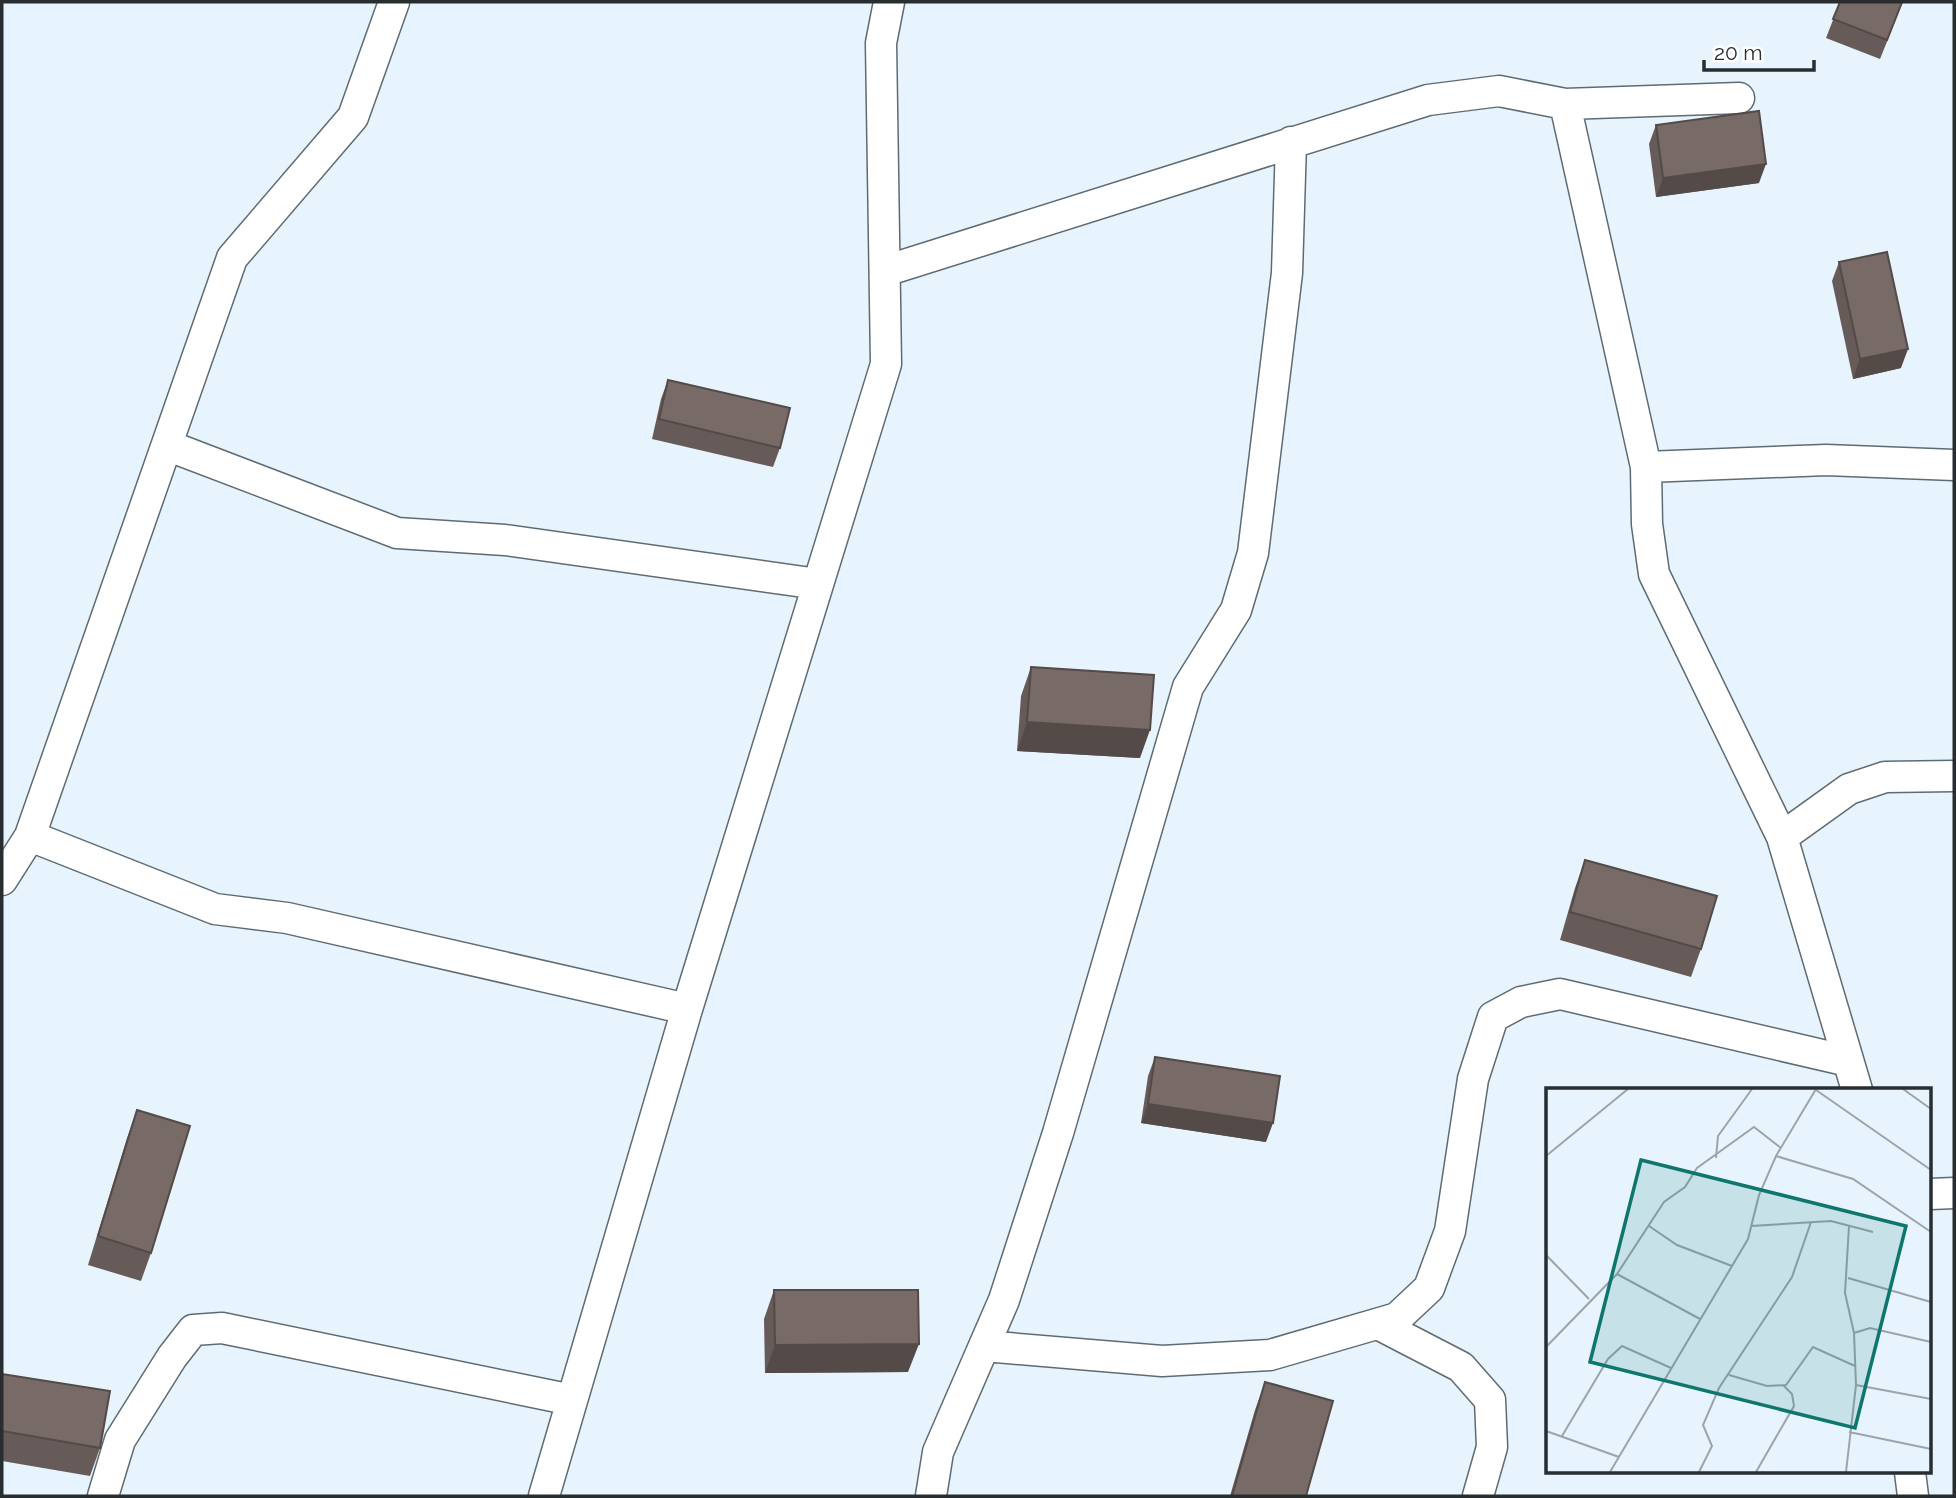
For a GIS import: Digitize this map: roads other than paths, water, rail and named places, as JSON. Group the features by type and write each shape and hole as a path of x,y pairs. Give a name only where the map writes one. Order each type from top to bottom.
{"street":[{"path":"2,880 30,836 169,446 232,258 353,117 394,2"},
{"path":"544,1496 687,1009 886,364 881,43 889,2"},
{"path":"885,271 1428,100 1499,91 1565,104 1739,98"},
{"path":"1565,104 1646,467 1647,524 1654,574 1782,836 1856,1088"},
{"path":"931,1496 938,1452 1004,1300 1058,1133 1188,687 1236,610 1253,553 1287,273 1291,142"},
{"path":"169,446 397,533 505,540 818,584"},
{"path":"1646,467 1826,460 1954,465"},
{"path":"1782,836 1849,789 1885,777 1954,776"},
{"path":"30,836 215,909 287,918 687,1009"},
{"path":"984,1346 1162,1362 1270,1354 1397,1318 1429,1288 1450,1231 1473,1079 1493,1017 1521,1002 1560,994 1848,1061"},
{"path":"1932,1194 1954,1193"},
{"path":"1378,1324 1461,1367 1490,1400 1492,1447 1478,1496"},
{"path":"103,1496 120,1440 172,1357 193,1330 222,1328 572,1400"},
{"path":"1910,1474 1913,1496"}]}
